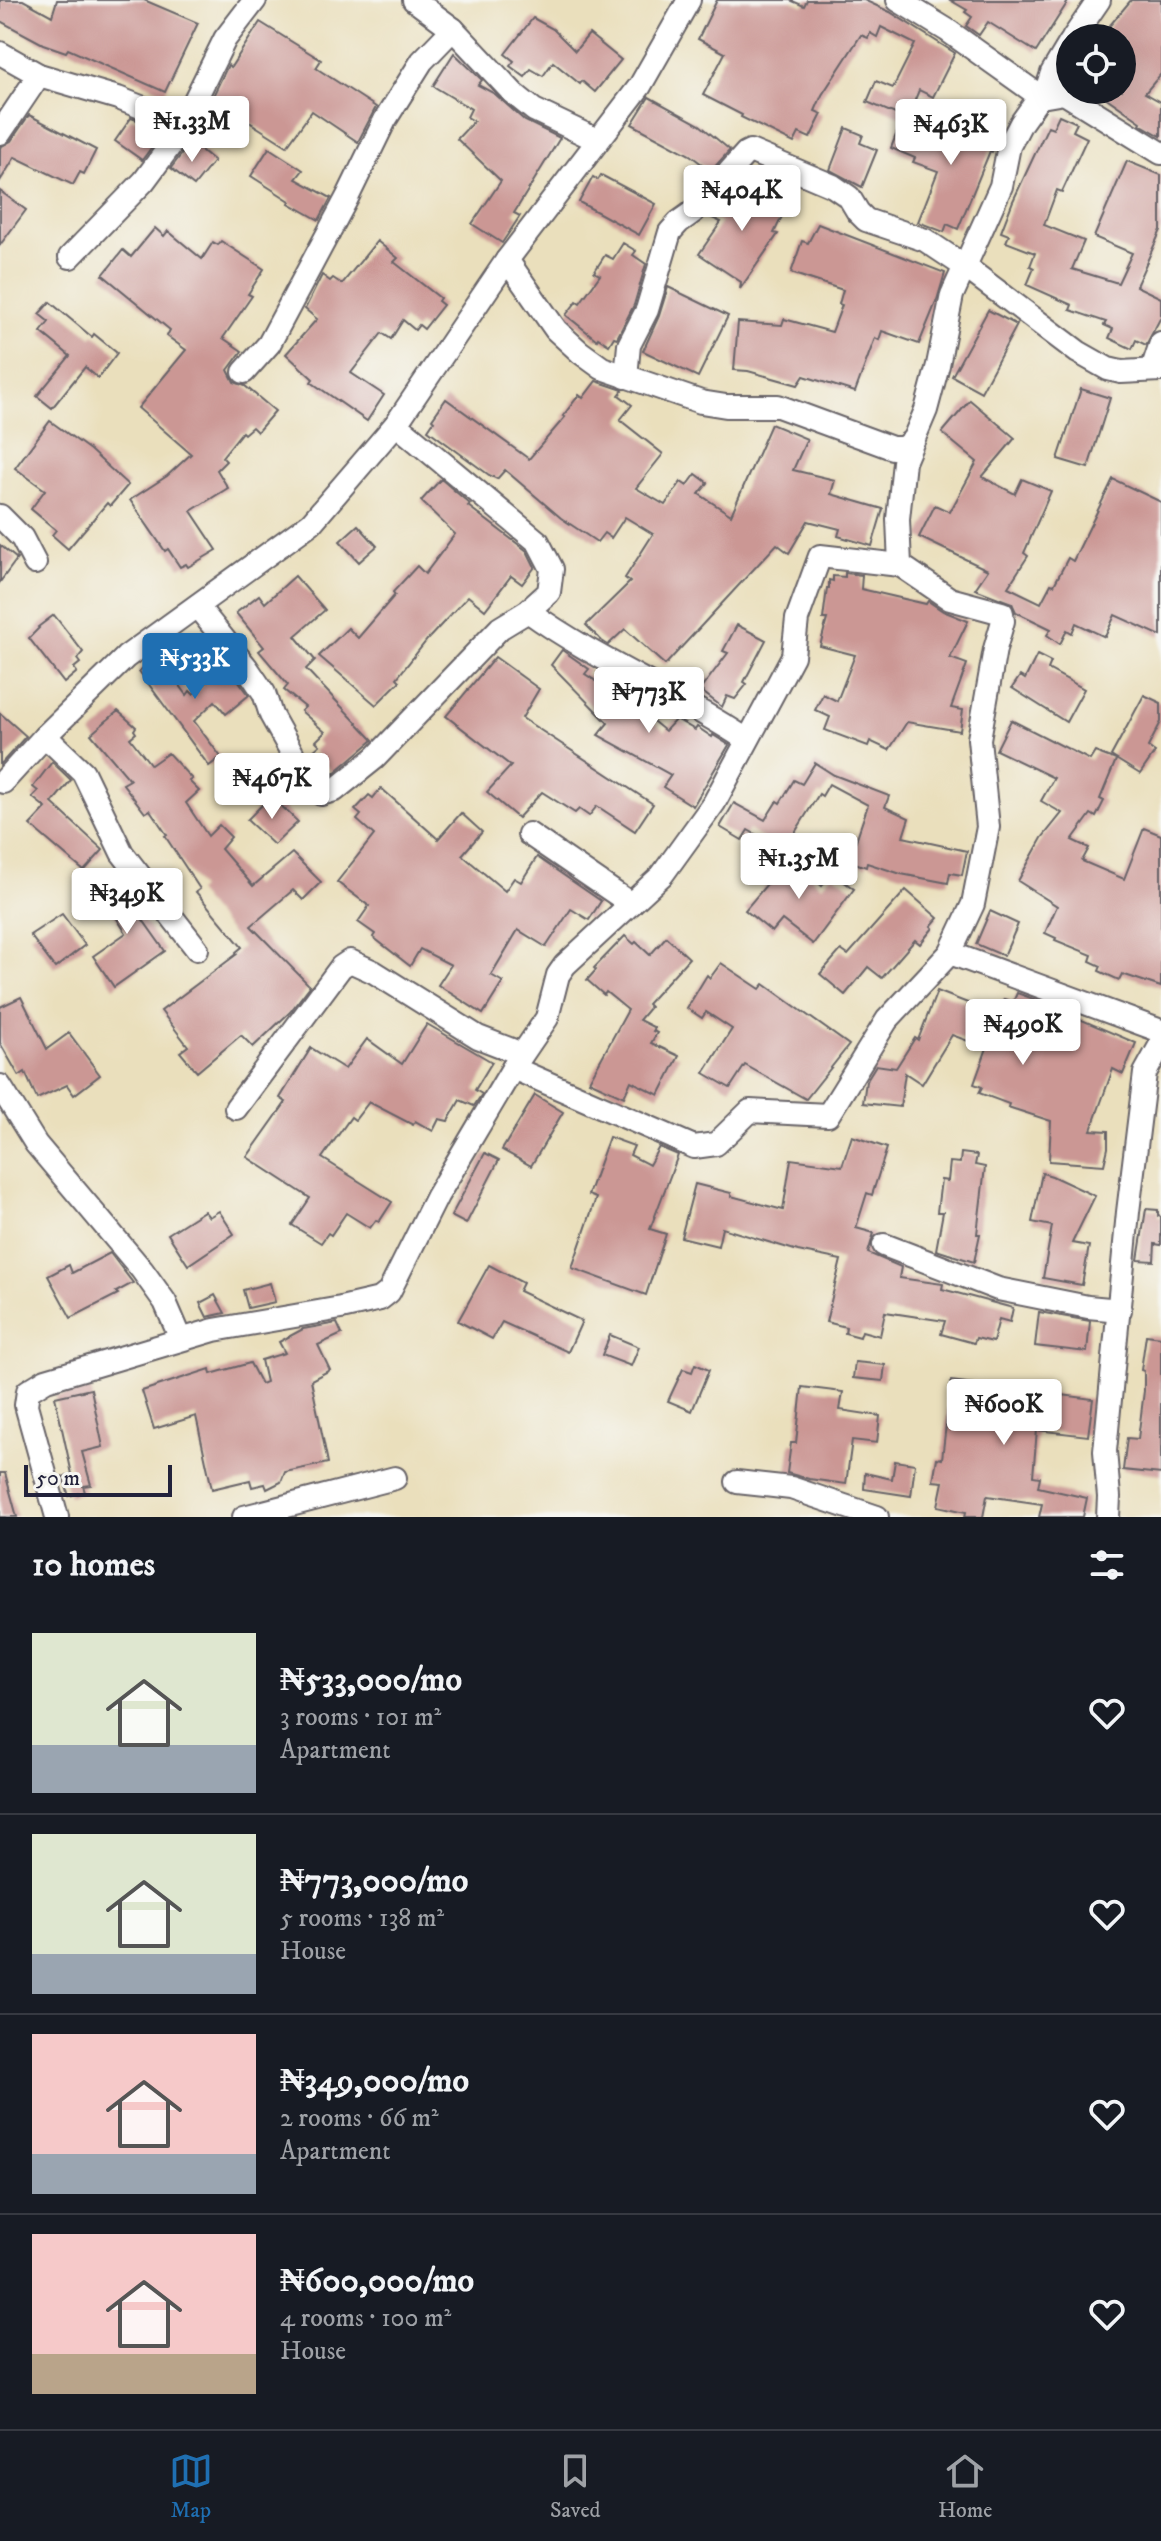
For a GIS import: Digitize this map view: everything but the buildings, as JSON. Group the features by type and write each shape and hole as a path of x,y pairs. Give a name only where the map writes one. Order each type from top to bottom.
{"street":[{"path":"70,257 144,181 170,146 177,117 193,104 225,39 255,0"},
{"path":"414,0 453,29 513,93 534,110 597,140"},
{"path":"898,0 1161,153"},
{"path":"1083,24 1099,0"},
{"path":"3,782 126,657 311,523 396,424 507,260 640,86 683,1"},
{"path":"244,372 269,344 385,120 422,61 453,29"},
{"path":"0,53 39,75 177,117"},
{"path":"0,133 39,75"},
{"path":"900,565 898,519 903,450 926,410 949,303 1001,186 1009,146 1021,123 1052,88 1056,78"},
{"path":"626,377 629,345 647,310 670,232 750,151 833,186 849,197 866,220 925,240 1078,352 1108,369 1121,372 1156,370 1161,343"},
{"path":"507,260 556,330 602,368 701,402 726,406 778,406 903,450"},
{"path":"197,606 264,693 271,715 310,785 321,794 335,790 375,758 500,628 528,611 549,592 552,569 538,542 396,424"},
{"path":"0,516 22,538 35,563"},
{"path":"57,1517 26,1405 28,1391 46,1380 181,1339 341,1308 380,1299 389,1292 437,1196 517,1061 547,1018 558,975 662,875 714,803 793,656 797,619 820,556 900,565 950,599 1002,613 1003,621 979,739 988,827 973,904 950,953 887,1020 828,1115 750,1111 716,1144 694,1147 517,1061 374,972 350,961 341,967 236,1108"},
{"path":"528,611 557,632 719,721 747,740"},
{"path":"45,736 83,772 122,853 197,949"},
{"path":"529,834 631,904"},
{"path":"950,953 1161,1031"},
{"path":"1108,1517 1105,1451 1128,1212 1145,1073 1161,1044"},
{"path":"0,1086 36,1144 142,1270 165,1302 181,1339"},
{"path":"884,1245 998,1289 1088,1307 1120,1310"},
{"path":"244,1517 395,1478"},
{"path":"737,1482 791,1488 877,1517"}]}
